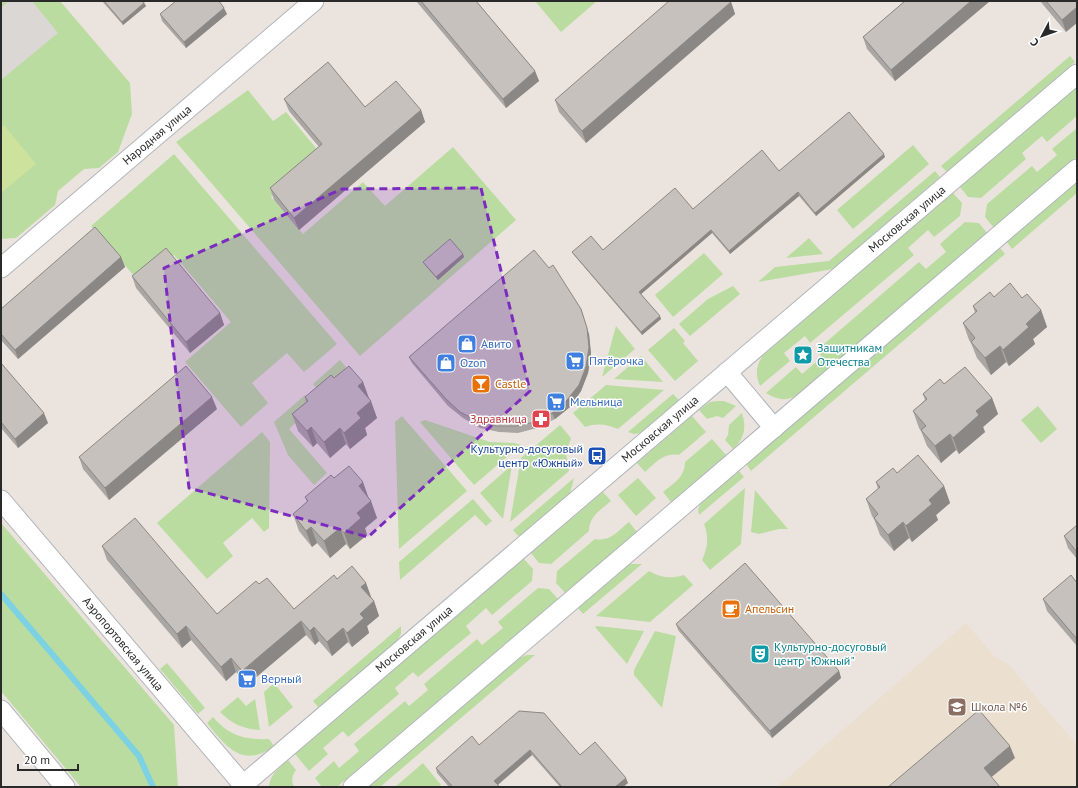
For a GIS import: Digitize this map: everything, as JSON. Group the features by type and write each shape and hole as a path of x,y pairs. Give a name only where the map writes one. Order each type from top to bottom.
{"street":[{"name":"Народная улица","path":"1,268 314,1"},
{"name":"Московская улица","path":"244,786 1077,74"},
{"path":"353,787 1077,169"},
{"path":"727,372 774,428"},
{"name":"Аэропортовская улица","path":"1,500 244,786"},
{"path":"1,710 65,787"}],"highlighted area":[{"path":"481,188 530,391 368,537 189,488 164,268 342,189"}],"shaded area":[{"path":"9,1 32,1 58,33 1,80 1,8"},
{"name":"Школа №6","path":"966,623 995,657 1008,664 1077,745 1077,787 777,787"}],"green space":[{"path":"1,1 60,1 130,83 132,114 118,152 99,168 84,169 58,191 55,205 16,238 1,239"},
{"path":"535,1 597,1 561,32"},
{"path":"1070,56 1075,62 947,172 941,166"},
{"path":"1077,87 1077,116 1047,142 1042,136 1022,153 1026,159 981,198 968,197 960,187"},
{"path":"248,90 273,121 286,112 321,154 271,197 303,234 363,182 385,206 453,147 516,220 360,356 176,142"},
{"path":"4,125 36,164 1,193 1,128"},
{"path":"1077,128 1077,157 994,228 985,217 987,204 1032,166 1037,172 1057,155 1052,149"},
{"path":"913,145 929,164 853,229 837,210"},
{"path":"174,154 337,344 304,372 287,353 252,383 268,403 241,427 185,362 231,322 174,255 141,284 91,226"},
{"path":"935,171 940,177 833,269 758,282 775,267 829,261"},
{"path":"1077,182 1077,193 1012,249 1007,242"},
{"path":"953,193 962,203 960,216 934,237 928,230 908,248 914,255 810,343 805,336 784,353 790,361 760,386 757,378 757,370 763,355"},
{"path":"965,222 979,223 987,233 797,396 789,399 781,399 766,393 796,367 802,374 822,357 817,350 919,262 926,269 946,252 940,244"},
{"path":"809,238 823,254 786,258"},
{"path":"1000,248 1005,254 751,471 746,464"},
{"path":"704,253 723,274 673,317 655,295"},
{"path":"733,286 740,294 690,336 679,324 708,299"},
{"path":"616,326 635,349 602,377"},
{"path":"674,328 685,341 683,343 698,361 675,381 648,350"},
{"path":"641,356 663,382 614,379"},
{"path":"340,360 351,373 324,396 313,384"},
{"path":"606,385 664,390 618,429 602,425 585,427 573,413"},
{"path":"673,394 679,400 641,433 634,434 628,432"},
{"path":"305,395 314,406 289,429 327,473 314,485 288,455 274,422"},
{"path":"724,401 736,406 723,418 717,416 707,419 699,410 710,402"},
{"path":"1038,406 1057,429 1041,443 1021,420"},
{"path":"742,413 744,418 744,433 740,441 733,449 725,440 728,435 729,425"},
{"path":"402,416 467,491 399,549 395,422"},
{"path":"692,416 706,432 679,455 669,455 660,459 645,472 637,463"},
{"path":"425,420 490,442 514,443 521,445 474,485 420,422"},
{"path":"560,425 571,438 566,454 569,471 510,522 521,458"},
{"path":"262,432 270,442 269,528 264,532 252,518 223,543 233,556 207,579 157,523"},
{"path":"712,439 726,455 671,502 663,492 681,476 685,462"},
{"path":"512,465 503,519 480,493"},
{"path":"739,471 744,477 699,515 698,510 701,503"},
{"path":"574,478 570,493 519,537 513,530"},
{"path":"638,478 656,498 636,516 618,495"},
{"path":"745,488 741,544 710,570 702,560 706,551 707,542 707,533 704,524"},
{"path":"755,490 788,529 779,529 759,534 751,532"},
{"path":"603,492 611,501 593,517 589,531 551,564 539,563 531,553"},
{"path":"473,499 492,521 486,526 475,515 400,580 399,562"},
{"path":"629,522 637,532 565,593 556,583 557,571 595,539 600,540 609,537"},
{"path":"1,523 174,725 178,787 81,787 1,691"},
{"path":"524,559 533,569 532,581 492,615 486,608 466,626 471,633 418,677 413,672 395,688 399,694 348,737 343,731 323,748 328,754 309,771 295,754"},
{"path":"630,564 642,564 583,614 578,608"},
{"path":"649,571 666,577 684,575 693,585 650,622 596,616"},
{"path":"538,588 549,589 558,599 337,787 322,787 315,778 334,761 339,768 359,751 354,744 405,701 409,706 428,690 424,684 477,639 482,645 503,628 498,622"},
{"path":"401,626 401,634 396,642 319,708 313,701"},
{"path":"595,627 644,631 627,664"},
{"path":"655,631 676,636 662,708 634,675 634,670"},
{"path":"527,655 535,655 380,787 368,787 519,658"},
{"path":"167,663 205,708 198,714 160,669"},
{"path":"274,683 293,707 269,727 264,692"},
{"path":"238,697 246,706 255,699 260,730 238,725 229,720 220,712"},
{"path":"213,717 231,733 252,739 269,739 274,746 263,753 253,755 244,755 236,752 221,740 207,723"},
{"path":"288,760 296,770 292,778 294,787 269,787 273,775"},
{"path":"423,763 441,785 438,787 395,787"}],"building":[{"path":"104,1 143,1 144,3 122,22"},
{"path":"176,1 219,1 224,8 184,42 160,14"},
{"path":"421,1 476,1 535,71 503,99"},
{"path":"669,1 731,2 582,131 555,100"},
{"path":"905,1 971,1 891,70 863,37"},
{"path":"1046,1 1077,1 1077,7 1062,20"},
{"path":"328,62 365,107 396,81 421,110 294,218 270,188 322,144 284,99"},
{"path":"849,112 884,154 815,213 798,192 729,251 711,230 639,292 660,316 641,332 572,252 591,236 603,250 675,188 693,209 762,150 779,171"},
{"path":"95,227 121,257 15,350 1,334 1,309"},
{"path":"450,239 463,254 436,277 423,262"},
{"path":"166,248 220,313 186,342 132,276"},
{"path":"534,250 549,268 553,265 581,309 587,328 589,347 586,367 579,385 567,400 552,413 535,422 516,426 496,426 478,421 460,412 446,399 409,357"},
{"path":"1010,283 1022,298 1027,294 1041,310 1026,324 1029,327 1003,350 1000,346 985,358 971,342 975,338 963,323 977,311 973,306 990,292 994,297"},
{"path":"1,363 44,413 15,439 1,422"},
{"path":"186,366 212,397 105,488 79,457"},
{"path":"349,366 363,382 358,386 371,401 357,413 361,418 344,433 340,428 324,442 311,427 307,431 292,414 308,401 305,397 331,375 334,378"},
{"path":"965,367 992,398 976,411 979,415 953,438 950,434 935,446 921,430 926,426 913,411 927,399 923,394 940,379 944,384"},
{"path":"918,455 944,486 929,500 932,504 906,526 903,522 888,535 874,518 878,514 866,499 880,487 876,482 893,468 897,473"},
{"path":"349,466 363,482 359,486 371,501 357,513 361,518 344,533 340,528 324,541 311,527 306,531 293,514 308,501 305,497 331,475 334,478"},
{"path":"135,518 217,614 256,581 259,584 267,578 294,609 334,575 337,579 352,566 366,583 361,587 374,601 360,614 364,618 347,633 343,628 327,642 314,627 310,631 301,621 242,671 231,658 221,667 186,626 177,634 102,546"},
{"path":"1077,525 1077,552 1064,536"},
{"name":"Культурно-досуговый центр \"Южный\"","path":"745,563 839,671 770,731 676,624"},
{"path":"1071,575 1077,583 1077,639 1043,599"},
{"path":"979,710 1010,746 984,768 1000,787 888,787"},
{"path":"519,711 544,713 580,755 595,742 626,778 615,787 562,787 530,750 494,781 500,787 451,787 452,786 436,768 472,736 479,745"}],"waterway":[{"path":"1,594 139,756 153,787"}],"place":[{"name":"Авито","path":"467,344"},
{"name":"Защитникам Отечества","path":"803,355"},
{"name":"Пятёрочка","path":"575,361"},
{"name":"Ozon","path":"446,363"},
{"name":"Castle","path":"481,384"},
{"name":"Мельница","path":"556,402"},
{"name":"Здравница","path":"541,419"},
{"name":"Культурно-досуговый центр «Южный»","path":"597,456"},
{"name":"Апельсин","path":"731,609"},
{"name":"Культурно-досуговый центр \"Южный\"","path":"760,654"},
{"name":"Верный","path":"247,679"},
{"name":"Школа №6","path":"957,707"}]}
